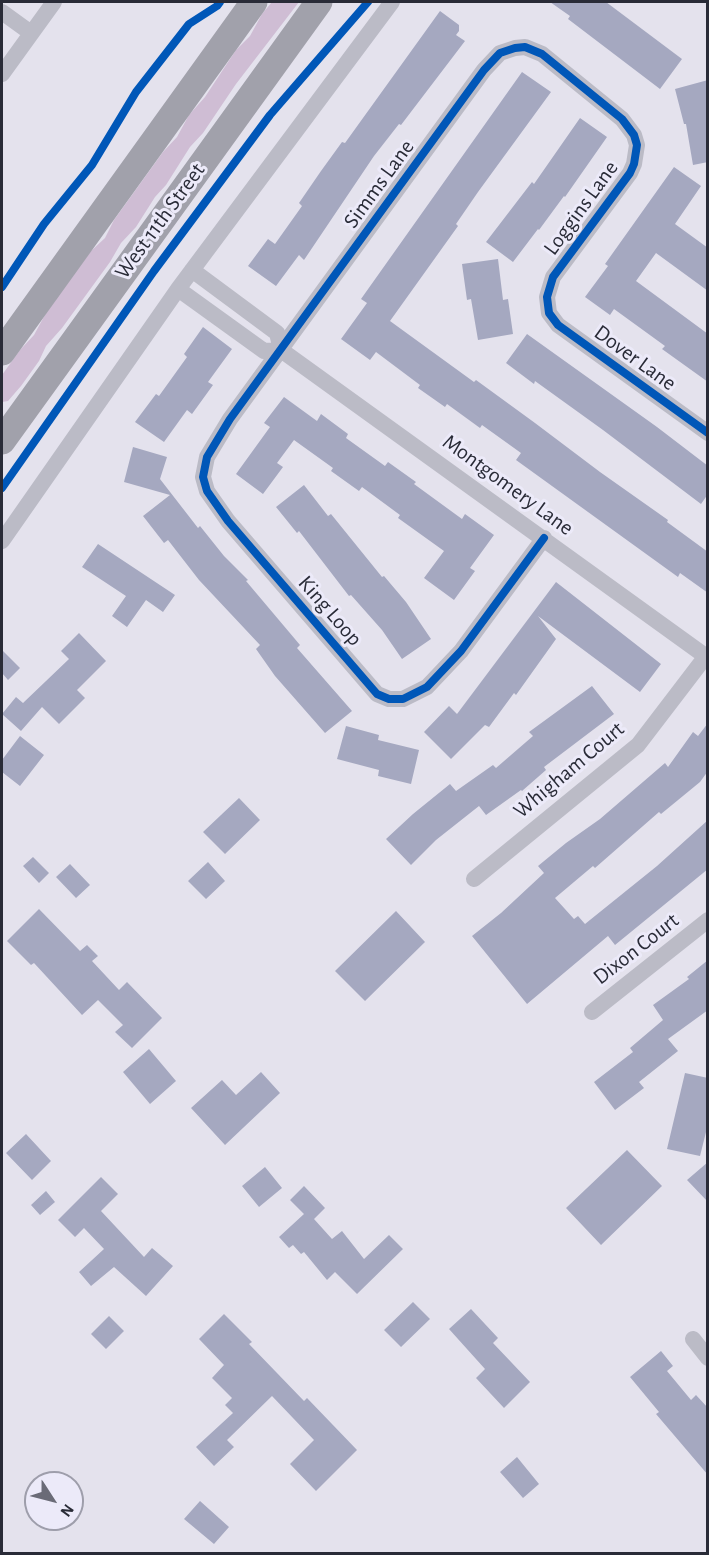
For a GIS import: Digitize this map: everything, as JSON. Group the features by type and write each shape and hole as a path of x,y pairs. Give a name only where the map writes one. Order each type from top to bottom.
{"main road":[{"path":"2,352 254,2"},
{"name":"West 11th Street","path":"2,441 319,2"}],"street":[{"path":"2,74 54,2"},
{"path":"2,541 178,289 392,2"},
{"path":"2,12 31,33"},
{"name":"Loggins Lane","path":"515,48 525,47 542,54 622,119 634,135 637,146 630,173 553,277 547,297 548,307"},
{"name":"Simms Lane","path":"281,350 484,70 500,53 515,48"},
{"name":"Montgomery Lane","path":"192,270 277,333 281,350"},
{"name":"Montgomery Lane","path":"178,289 264,351 281,350 707,657"},
{"name":"Dover Lane","path":"548,307 549,313 558,325 708,433"},
{"name":"King Loop","path":"281,350 230,419 207,457 203,477 207,491 228,521 376,693 389,699 403,699 427,687 461,651 544,538"},
{"name":"Whigham Court","path":"474,879 638,745 707,657"},
{"name":"Dixon Court","path":"592,1012 708,920"},
{"path":"693,1339 708,1358"}],"shaded area":[{"path":"272,2 299,2 236,84 203,133 190,147 136,227 121,243 62,328 46,346 39,361 21,386 8,401 2,402 2,375 34,335 46,313 90,252 105,238 114,220 163,152 177,137 189,115 205,97 236,50 250,36 262,14"}],"building":[{"path":"550,2 606,2 682,59 660,89 568,19 570,16"},
{"path":"440,11 459,25 456,35 465,41 401,125 399,124 374,156 304,260 299,255 276,286 248,266 268,239 275,244 302,206 299,203 321,171 342,142 345,143"},
{"path":"522,72 551,92 478,192 456,224 458,226 390,321 474,382 476,380 668,520 667,522 708,552 708,593 680,573 678,577 516,460 521,453 482,425 480,428 447,404 445,407 418,388 420,385 376,352 370,360 341,339 367,303 361,299"},
{"path":"708,80 708,162 693,165 686,124 684,124 675,89"},
{"path":"580,118 607,137 565,197 513,262 486,242 532,182 534,184"},
{"path":"674,167 701,186 675,224 708,248 708,291 656,253 636,281 708,334 708,382 662,349 665,346 614,309 610,315 585,297 608,266 605,264"},
{"path":"498,259 503,300 508,299 513,334 478,340 471,299 467,300 462,264"},
{"path":"203,327 232,349 208,382 213,385 192,414 187,410 164,442 135,422 156,394 159,396 187,357 184,354"},
{"path":"527,334 708,466 708,494 701,504 603,430 506,363"},
{"path":"284,397 317,421 321,414 348,434 346,438 385,466 388,462 462,519 465,514 494,535 470,568 475,571 454,600 424,578 444,551 398,518 400,515 362,487 359,491 331,471 333,468 294,440 277,463 283,467 263,494 236,474 270,427 264,423"},
{"path":"133,447 167,457 160,479 198,528 200,526 224,556 248,580 246,581 300,645 297,648 352,711 325,733 275,676 256,649 260,645 199,580 168,540 164,543 143,516 170,495 124,482"},
{"path":"304,485 328,516 331,514 382,577 384,576 406,602 431,639 402,659 382,630 351,595 349,596 299,531 297,533 276,507"},
{"path":"98,544 175,595 163,612 146,600 127,627 112,616 126,596 82,567"},
{"path":"556,582 661,664 640,692 538,616 556,639 516,695 514,693 489,727 485,725 451,759 424,732 449,706 457,714"},
{"path":"79,633 106,661 77,690 85,698 59,724 42,707 21,731 2,714 16,697 23,703 69,659 61,651"},
{"path":"2,650 20,668 8,680 2,673"},
{"path":"592,686 614,714 544,767 546,770 522,791 486,815 479,806 436,840 411,865 386,839 450,784 456,791 493,765 496,768 533,736 529,732"},
{"path":"708,723 708,771 700,782 661,814 659,812 595,868 593,866 555,898 574,919 578,916 585,924 657,866 708,820 708,869 615,945 608,936 527,1004 472,936 544,873 538,866 600,819 665,763 668,767 693,732 698,736"},
{"path":"346,726 379,735 378,740 419,750 411,784 378,776 379,770 337,759"},
{"path":"20,736 44,755 20,786 2,772 2,760"},
{"path":"239,798 260,820 225,854 203,832"},
{"path":"33,857 49,873 39,883 23,866"},
{"path":"208,862 225,881 206,899 188,881"},
{"path":"70,864 90,885 76,898 56,877"},
{"path":"39,909 80,951 87,945 98,956 92,961 119,990 127,982 162,1018 132,1048 115,1032 123,1025 98,1000 82,1015 34,963 31,965 7,941"},
{"path":"396,911 425,942 365,1001 335,971"},
{"path":"708,960 708,1010 668,1039 678,1051 639,1082 644,1088 615,1110 594,1082 633,1052 630,1048 663,1020 653,1005 689,979 687,977"},
{"path":"149,1049 176,1081 150,1104 123,1072"},
{"path":"261,1072 280,1093 225,1145 191,1108 222,1080 236,1095"},
{"path":"685,1073 708,1078 708,1124 700,1156 667,1149"},
{"path":"26,1134 51,1161 32,1180 6,1153"},
{"path":"627,1150 662,1186 601,1245 566,1208"},
{"path":"708,1162 708,1202 687,1180"},
{"path":"265,1167 282,1188 259,1207 242,1186"},
{"path":"101,1177 118,1194 101,1211 144,1257 152,1248 173,1266 146,1296 114,1267 91,1286 79,1272 104,1249 84,1228 75,1237 58,1220"},
{"path":"304,1186 325,1208 314,1219 332,1239 342,1231 364,1259 389,1235 403,1249 357,1294 335,1272 327,1280 304,1252 301,1254 293,1245 289,1248 279,1237 304,1214 290,1200"},
{"path":"46,1191 55,1202 40,1215 31,1205"},
{"path":"413,1302 430,1319 401,1347 384,1330"},
{"path":"471,1309 498,1338 493,1343 530,1382 504,1408 476,1378 485,1369 449,1329"},
{"path":"224,1314 252,1342 249,1344 304,1401 307,1398 357,1450 316,1491 290,1464 314,1440 272,1396 227,1440 234,1447 214,1466 196,1447 233,1413 225,1405 232,1398 212,1378 224,1365 199,1339"},
{"path":"109,1316 124,1331 106,1349 91,1334"},
{"path":"661,1351 673,1366 667,1371 691,1400 696,1395 708,1408 708,1475 656,1414 659,1412 630,1377"},
{"path":"517,1457 539,1484 523,1498 500,1472"},
{"path":"200,1501 229,1527 214,1544 184,1519"}],"cycle path":[{"path":"2,287 44,224 92,165 136,92 189,24 220,2"},
{"path":"2,488 154,271 270,115 368,2"},
{"path":"544,538 461,651 427,687 403,699 389,699 377,694 228,521 207,491 203,477 207,457 230,419 484,70 500,53 525,47 542,54 622,119 634,135 637,145 630,173 553,277 547,297 549,313 558,325 708,433"}]}
